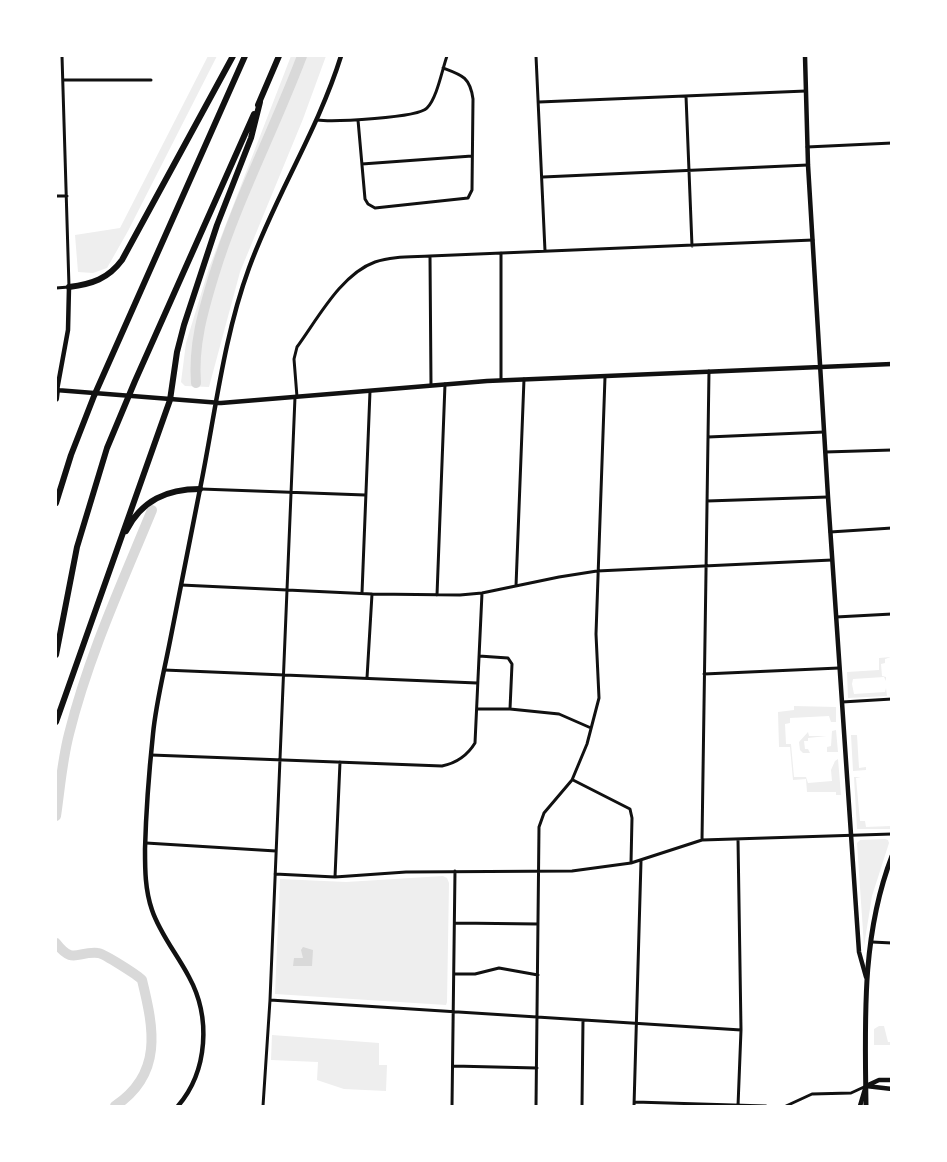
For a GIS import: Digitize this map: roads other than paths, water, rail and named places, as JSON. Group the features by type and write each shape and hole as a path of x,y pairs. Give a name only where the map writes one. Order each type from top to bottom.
{"highway":[{"path":"69,287 87,285 100,280 112,272 122,260 233,56"},
{"path":"56,503 88,410 245,56"},
{"path":"56,655 74,558 104,457 279,56"},
{"path":"56,722 170,400 177,352 184,325 217,225 251,138 260,102"},
{"path":"56,390 56,399"},
{"path":"113,559 130,525 145,505 167,492 200,489"}],"main road":[{"path":"178,1107 191,1087 198,1070 204,1035 203,1016 190,978 164,937 152,909 145,869 154,724 233,322 249,267 316,120 341,56"},
{"path":"806,56 807,147 830,532 859,952 867,979"},
{"path":"69,287 68,330 56,390 217,403 501,380 891,364"},
{"path":"866,1107 867,979 870,942 880,891 891,856"},
{"path":"860,1107 866,1086 879,1080 891,1080"},
{"path":"866,1086 891,1089"}],"street":[{"path":"56,288 69,287 62,56"},
{"path":"316,120 358,120 416,114 426,110 447,56"},
{"path":"536,56 545,251"},
{"path":"358,120 365,199 368,204 375,208 468,198 472,190 472,88 468,80 461,75 442,68"},
{"path":"63,80 151,80"},
{"path":"539,102 806,91"},
{"path":"686,96 692,246"},
{"path":"807,147 891,143"},
{"path":"362,164 472,156"},
{"path":"543,177 808,165"},
{"path":"56,196 67,196"},
{"path":"263,1107 270,1000 290,492 296,397 294,359 297,347 346,280 361,268 394,258 813,240"},
{"path":"501,253 501,380"},
{"path":"430,256 431,385"},
{"path":"702,840 709,371"},
{"path":"536,1107 539,827 544,813 573,780 597,709 600,686 596,634 597,571 605,375"},
{"path":"516,586 524,379"},
{"path":"437,596 445,384"},
{"path":"362,593 364,495 370,391"},
{"path":"708,437 824,432"},
{"path":"825,452 891,450"},
{"path":"200,489 364,495"},
{"path":"706,501 828,497"},
{"path":"830,532 891,528"},
{"path":"181,585 437,596 482,593 597,571 832,560"},
{"path":"151,755 442,766 452,764 470,751 475,743 482,593"},
{"path":"367,678 372,594"},
{"path":"836,618 891,614"},
{"path":"479,656 508,658 512,664 510,709"},
{"path":"704,674 839,668"},
{"path":"164,670 477,682"},
{"path":"842,702 891,699"},
{"path":"477,709 510,709 559,714 591,728"},
{"path":"335,877 340,762"},
{"path":"573,780 630,809 632,818 631,863"},
{"path":"275,874 335,877 406,872 572,871 640,861 702,840 891,834"},
{"path":"738,839 741,1030 738,1106"},
{"path":"145,843 276,851"},
{"path":"640,861 634,1104 766,1107"},
{"path":"452,1107 455,871"},
{"path":"454,923 538,924"},
{"path":"870,942 891,943"},
{"path":"454,974 475,974 499,968 538,975"},
{"path":"270,1000 741,1030"},
{"path":"582,1107 583,1020"},
{"path":"453,1066 537,1068"},
{"path":"786,1107 812,1094 851,1093 866,1086"}],"waterway":[{"path":"196,383 197,342 223,247 302,56"},
{"path":"56,816 65,754 77,705 106,620 152,510"},
{"path":"56,943 71,955 101,954 142,980 150,1016 151,1049 148,1065 141,1080 115,1106"}]}
